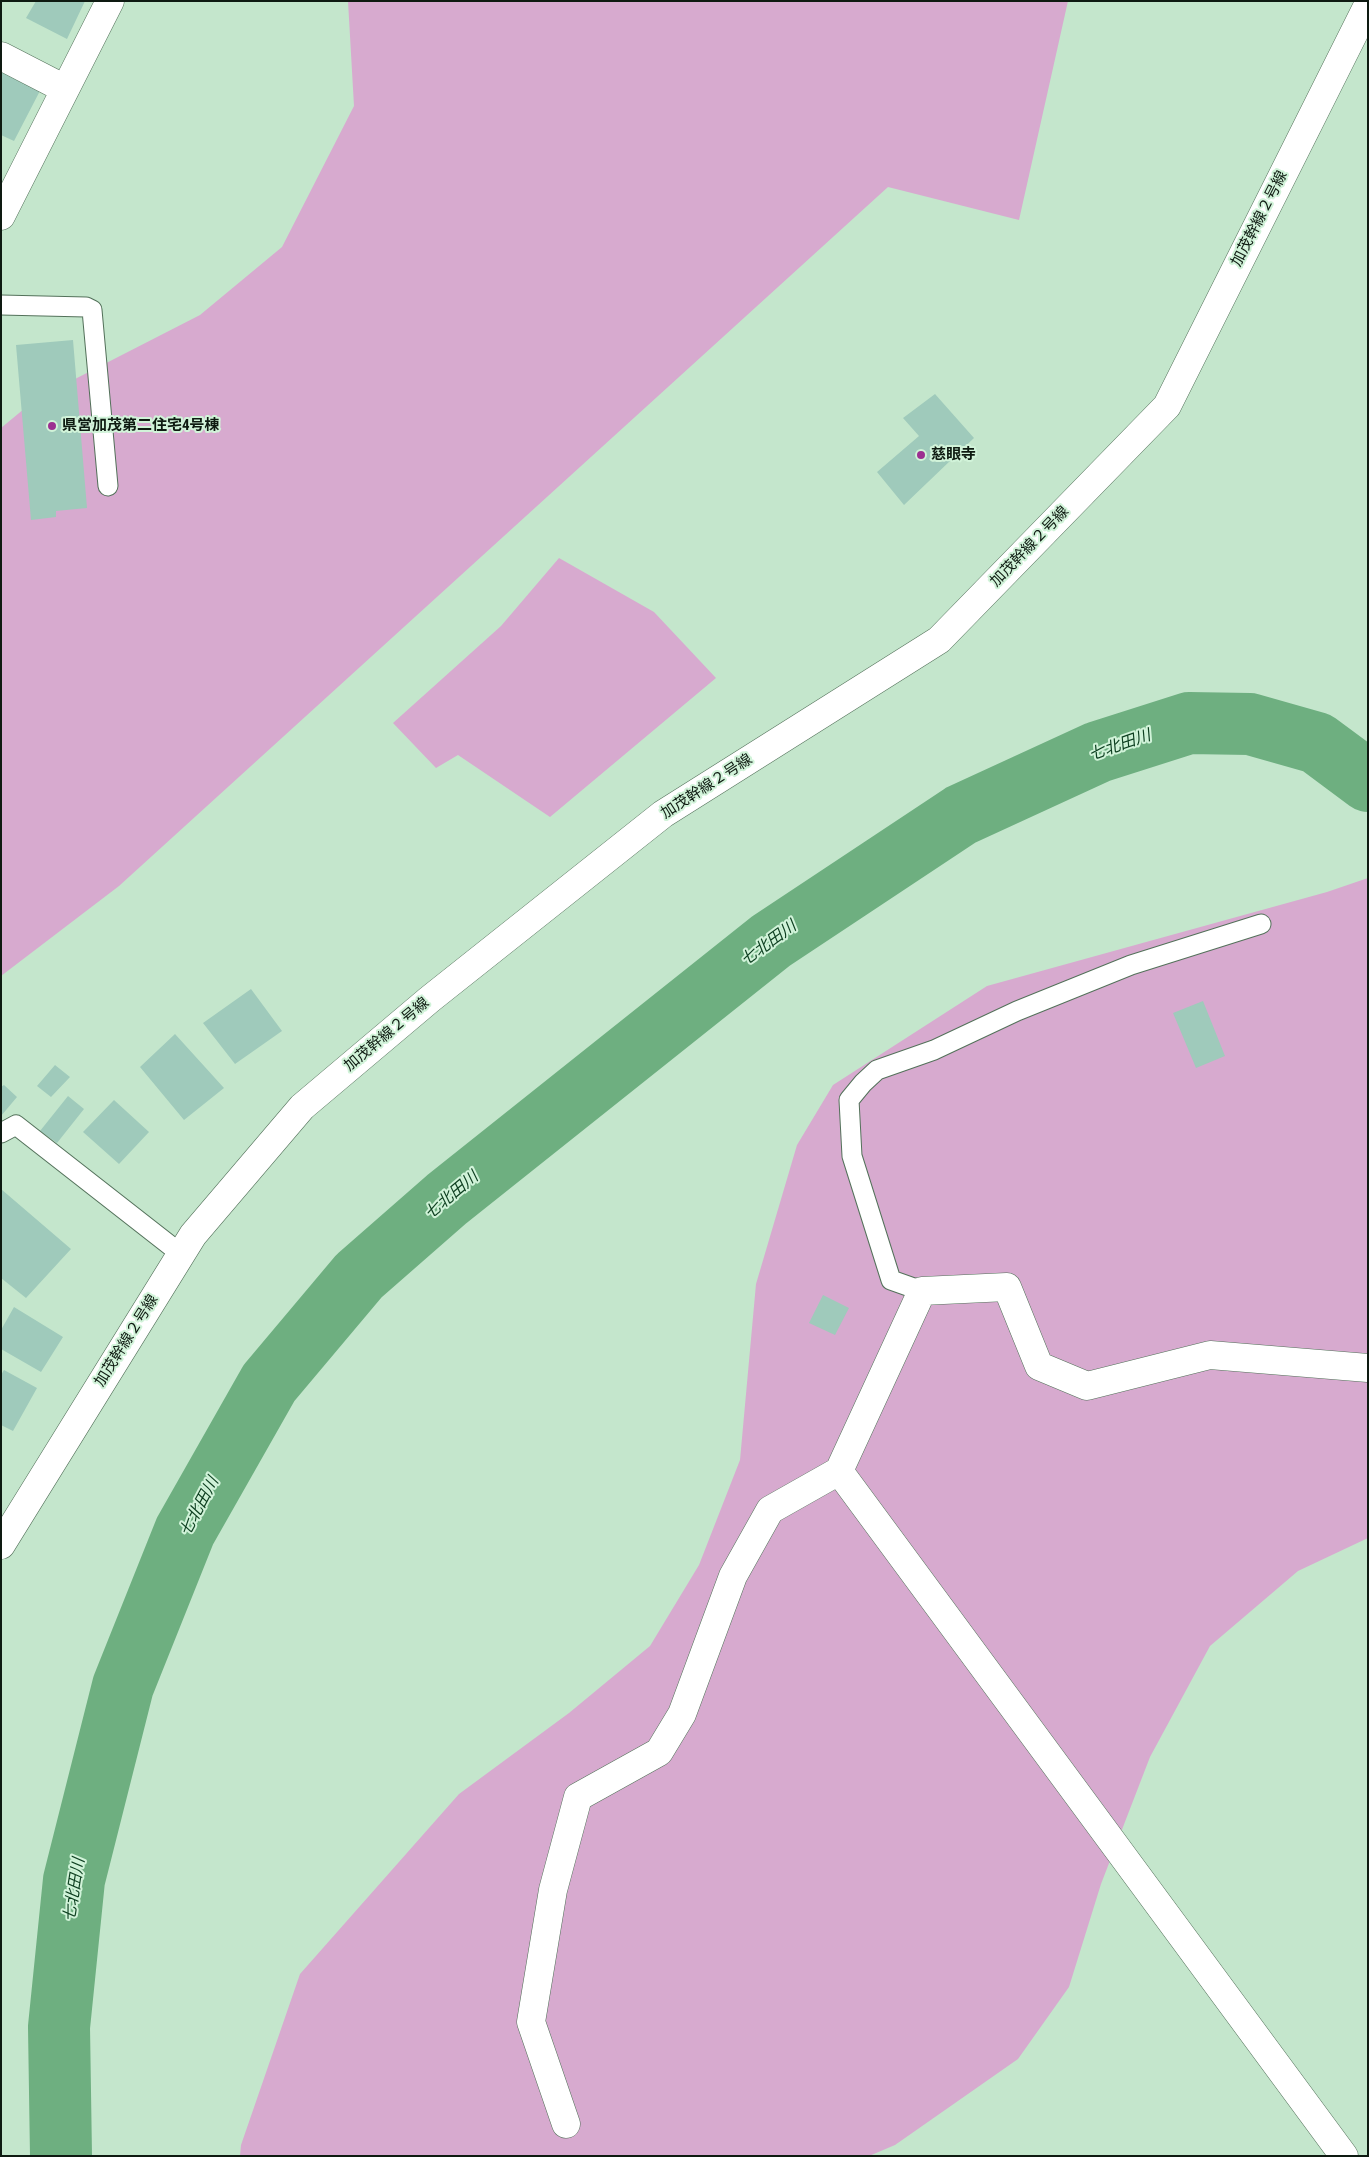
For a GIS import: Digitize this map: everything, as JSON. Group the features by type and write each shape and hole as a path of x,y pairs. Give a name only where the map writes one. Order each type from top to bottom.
{"street":[{"path":"1,216 110,1"},
{"name":"加茂幹線２号線","path":"1,1545 193,1235 302,1107 430,999 663,814 940,640 1167,406 1368,5"},
{"path":"1,56 66,90"},
{"path":"566,2124 531,2022 553,1890 578,1797 660,1752 682,1714 733,1576 770,1510 839,1472 922,1290 1007,1287 1039,1366 1086,1386 1210,1355 1368,1368"},
{"path":"839,1472 1344,2156"}],"lane":[{"path":"1,305 86,307 92,310 108,486"},
{"path":"922,1290 891,1280 852,1156 849,1100 863,1082 877,1070 934,1050 1026,1008 1131,966 1262,924"},
{"path":"1,1133 16,1125 181,1254"}],"shaded area":[{"path":"348,1 1068,1 1019,220 888,187 119,886 1,976 1,428 36,399 200,315 282,247 354,106"},
{"path":"559,558 654,612 716,678 550,817 458,755 436,768 393,723 501,626"},
{"path":"1368,878 1368,1538 1298,1571 1210,1646 1150,1757 1101,1884 1069,1987 1018,2059 895,2145 869,2156 240,2156 241,2145 300,1974 459,1794 569,1713 650,1646 699,1565 740,1460 756,1284 797,1145 833,1085 987,986 1327,892"}],"building":[{"path":"36,1 85,1 67,39 26,18"},
{"path":"1,65 43,85 14,141 1,135"},
{"name":"県営加茂第二住宅4号棟","path":"73,340 87,508 56,511 56,517 31,520 16,345"},
{"path":"935,394 974,438 904,505 877,472 919,436 903,418"},
{"path":"251,989 282,1031 235,1064 203,1023"},
{"path":"1203,1001 1225,1056 1196,1068 1173,1013"},
{"path":"175,1034 224,1088 184,1120 140,1067"},
{"path":"55,1065 70,1077 51,1097 37,1086"},
{"path":"4,1085 17,1097 1,1116 1,1087"},
{"path":"68,1096 84,1109 57,1143 40,1131"},
{"path":"114,1100 149,1132 119,1164 83,1132"},
{"path":"1,1189 71,1249 26,1298 1,1278"},
{"path":"823,1295 849,1308 835,1335 809,1323"},
{"path":"14,1307 63,1337 41,1372 1,1349 1,1330"},
{"path":"4,1370 37,1388 13,1431 1,1425 1,1375"}],"waterway":[{"name":"七北田川","path":"61,2156 59,2027 74,1880 123,1686 185,1531 269,1383 359,1276 447,1199 771,941 961,815 1098,752 1189,723 1250,724 1317,743 1368,781"}],"place":[{"name":"県営加茂第二住宅4号棟","path":"52,426"},
{"name":"慈眼寺","path":"921,455"}]}
